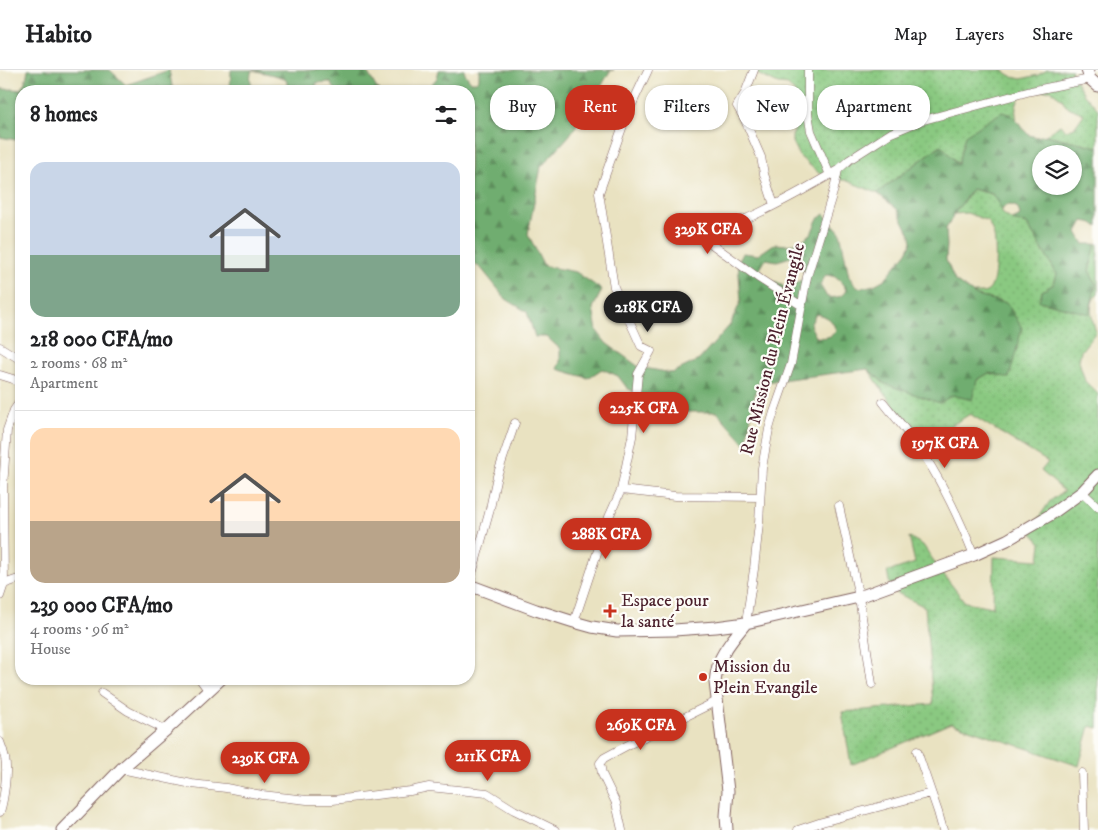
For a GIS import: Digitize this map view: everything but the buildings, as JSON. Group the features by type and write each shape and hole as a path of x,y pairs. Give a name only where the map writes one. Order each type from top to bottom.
{"street":[{"path":"574,622 609,517 621,490 632,437 638,374 650,352 641,346 614,287 599,193 626,117 648,70"},
{"path":"754,70 745,93 737,106 761,157 764,174 774,205"},
{"path":"808,70 808,114 811,131 830,175"},
{"path":"802,306 713,245 710,239 712,233 717,229 746,219 830,175 849,160 891,134 920,121 1031,91 1092,78"},
{"name":"Rue Mission du Plein Évangile","path":"727,830 728,791 715,682 718,664 723,654 746,623 759,524 762,468 769,429 791,364 807,277 838,170"},
{"path":"0,347 15,356"},
{"path":"0,375 15,380"},
{"path":"883,402 906,430 931,467 959,519 974,555"},
{"path":"0,596 4,584 3,488 7,430 15,409"},
{"path":"475,563 497,476 515,423"},
{"path":"475,587 574,622 617,631 674,630 746,623 859,597 974,555 1007,540 1042,520 1082,492 1098,475"},
{"path":"621,490 674,496 760,497"},
{"path":"1082,492 1098,507"},
{"path":"839,506 859,597 872,684"},
{"path":"4,584 15,580"},
{"path":"204,685 208,690"},
{"path":"62,830 122,769 214,685"},
{"path":"102,693 128,711 166,730"},
{"path":"622,830 616,803 602,774 600,763 604,758 620,749 717,701"},
{"path":"0,742 6,768 0,812"},
{"path":"917,751 943,830"},
{"path":"122,769 192,784 307,800 333,800 429,787 487,793 514,810 555,830"},
{"path":"1082,772 1084,830"},
{"path":"798,830 931,794"}],"green space":[{"path":"28,70 110,70 126,85 23,85"},
{"path":"169,70 172,85 126,85"},
{"path":"231,70 252,70 252,85 230,85"},
{"path":"252,70 366,70 375,85 332,85 330,82 316,83 316,85 288,85 286,80 278,76"},
{"path":"439,70 465,70 464,72 471,82 476,82 479,79 479,70 614,70 610,71 602,85 565,85 565,130 573,130 541,167 528,234 544,266 576,272 602,290 593,308 597,331 606,343 639,367 672,373 699,360 730,325 741,301 738,261 743,253 758,255 774,244 788,245 801,241 811,234 817,220 824,214 840,232 849,276 855,285 861,288 874,285 885,279 907,252 912,242 911,236 897,209 877,193 941,145 958,164 965,135 1002,112 1012,115 1029,135 1036,137 1046,135 1098,147 1098,227 1093,223 1083,221 1077,232 1084,244 1096,244 1089,271 1096,284 1089,314 1039,301 1042,291 1054,284 1057,274 1027,224 1012,220 1019,217 1020,214 1017,207 1005,206 1002,210 992,194 972,189 946,229 946,260 955,281 977,296 1007,303 1022,328 1009,378 989,373 977,380 972,400 952,395 940,403 885,384 868,369 757,383 746,445 717,412 675,412 627,388 618,376 602,369 588,378 557,369 560,362 560,349 547,337 535,337 527,312 506,299 481,268 475,264 475,85 431,85 437,78","holes":["801,254 804,278 787,289 777,282 767,282 760,269 766,259 777,261","826,275 836,277 841,281 846,290 842,295 827,297 820,285","816,314 829,319 836,330 830,336 816,337 810,325"]},
{"path":"749,70 1002,70 1013,77 1021,79 1038,75 1047,70 1072,70 1071,73 1084,94 1098,109 1098,147 1046,135 1060,125 1066,130 1075,127 1084,114 1066,106 1062,99 1050,90 1023,93 1016,105 1017,120 1012,115 958,164 941,145 877,193 845,180 838,180 820,174 799,156 792,142 792,136 795,130 807,130 807,85 778,84"},
{"path":"0,88 15,89 15,140 0,137"},
{"path":"972,189 992,194 1002,213 1012,220 1027,224 1057,274 1054,284 1042,291 1040,301 1092,299 1096,284 1089,271 1096,244 1098,243 1098,293 1091,307 1096,332 1081,351 1079,361 1085,381 1098,394 1098,728 1090,726 1079,766 951,723 851,765 842,712 933,704 925,607 891,590 887,572 915,563 909,537 923,545 965,602 993,607 994,557 1039,560 1041,543 1030,531 1050,501 1064,491 1041,471 1048,462 970,414 933,437 917,440 868,369 885,384 977,380 989,373 1007,303 977,296 974,293 986,292 992,286 995,272 995,256 994,236 988,221 967,213 954,214"}],"place":[{"name":"Espace pour la santé","path":"610,611"},
{"name":"Mission du Plein Evangile","path":"703,677"}]}
